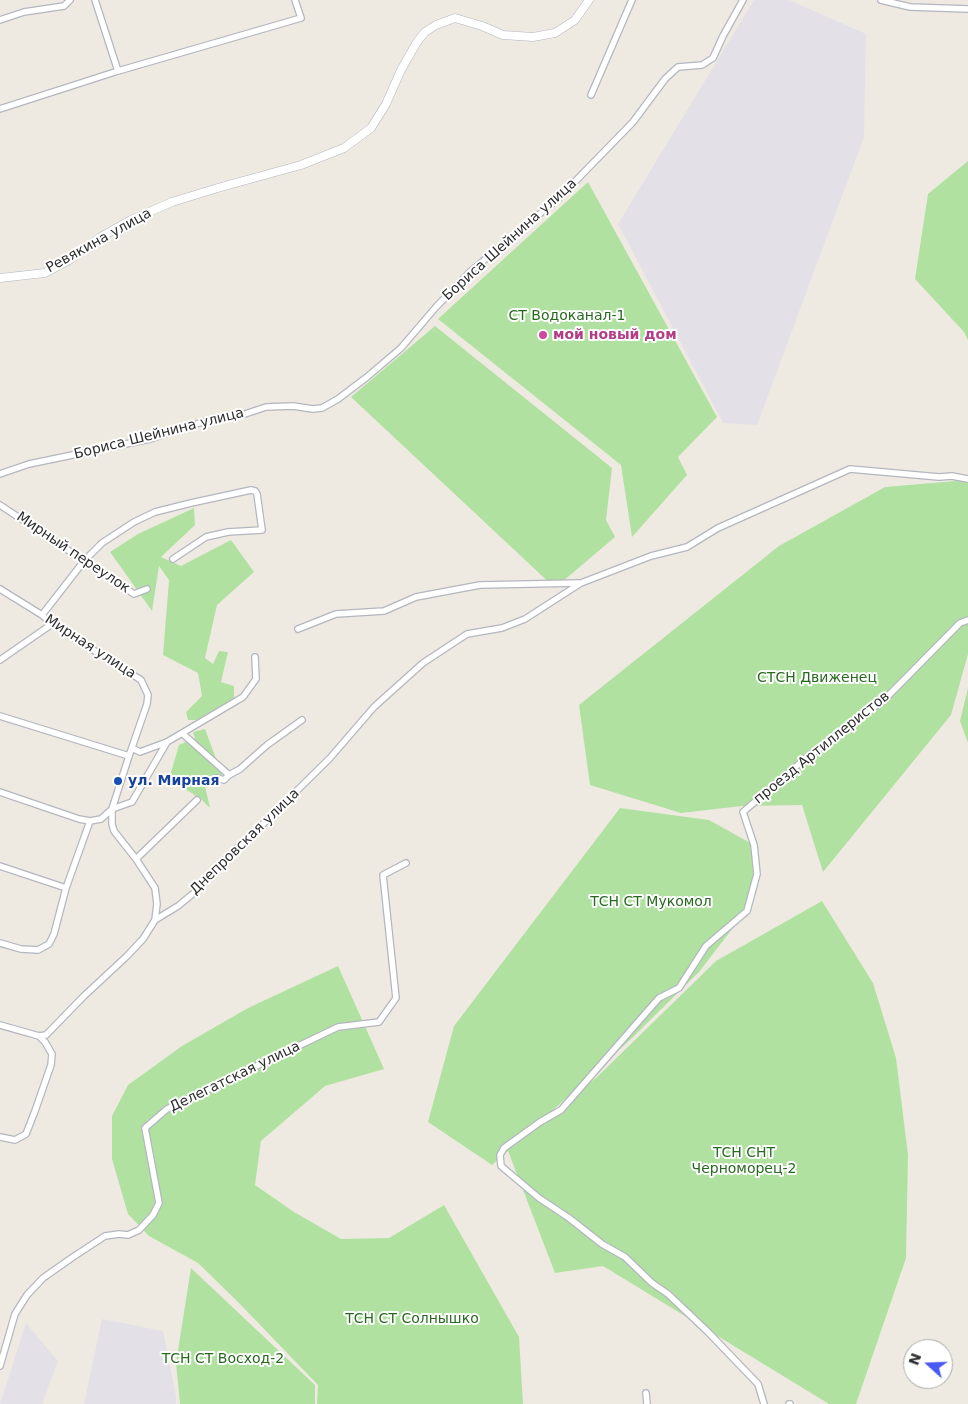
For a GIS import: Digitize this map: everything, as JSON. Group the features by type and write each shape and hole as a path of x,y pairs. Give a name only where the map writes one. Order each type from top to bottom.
{"main road":[{"name":"Ревякина улица","path":"0,278 45,273 71,259 99,238 130,220 172,202 301,165 344,148 371,128 386,104 401,70 417,42 425,32 436,25 454,18 482,26 503,35 533,37 555,33 575,20 589,0"}],"street":[{"path":"0,20 24,12 64,6 70,0"},
{"path":"91,0 118,71"},
{"path":"0,109 118,71 301,18 296,0"},
{"path":"591,95 632,0"},
{"name":"Бориса Шейнина улица","path":"0,474 29,464 150,439 215,418 242,415 266,407 322,408 338,399 367,378 401,348 436,307 471,271 559,198 633,122 665,78 678,67 702,65 713,58 743,0"},
{"path":"881,0 910,7 968,9"},
{"path":"298,629 336,614 384,612 416,597 480,585 581,583 651,556 688,546 718,528 850,469 939,477 952,476 968,479"},
{"path":"42,615 84,561 102,543 134,522 155,512 191,503 251,490 258,494 262,530 228,532 206,537 173,559"},
{"name":"Мирный переулок","path":"0,505 134,594 147,589"},
{"name":"Днепровская улица","path":"39,1036 46,1035 127,956 143,939 155,920 178,906 195,892 238,847 330,758 374,707 423,663 467,634 502,628 525,619 581,583"},
{"name":"Мирная улица","path":"0,589 141,680 148,694 147,704 112,809"},
{"name":"проезд Артиллеристов","path":"764,1404 758,1384 668,1294 652,1283 625,1257 602,1244 533,1193 501,1166 500,1155 504,1148 540,1122 561,1110 659,998 679,988 706,946 746,911 757,874 754,845 744,812 806,758 886,698 960,623 968,620"},
{"path":"0,658 52,624"},
{"path":"132,748 140,752 167,742 243,697 256,679 255,657"},
{"path":"0,716 129,756"},
{"path":"217,778 224,780 229,774 240,768 267,745 302,720"},
{"path":"182,734 229,774"},
{"path":"0,792 79,819 90,821 101,818 112,809 132,802 167,742"},
{"path":"136,859 197,800"},
{"path":"112,809 114,831 136,859 155,888 157,904 155,920"},
{"path":"0,943 30,950 38,950 49,944 54,934 66,888 90,821"},
{"name":"Делегатская улица","path":"0,1366 16,1314 26,1295 43,1278 105,1236 128,1234 139,1230 152,1215 159,1203 145,1128 167,1109 338,1027 379,1022 396,998 383,875 406,863"},
{"path":"0,866 66,888"},
{"path":"0,1025 39,1036 52,1054 52,1065 26,1134 15,1140 0,1138"},
{"path":"646,1393 647,1404"}],"shaded area":[{"path":"754,0 789,0 866,34 864,137 757,425 723,423 618,224"},
{"path":"102,1319 163,1331 176,1404 84,1404"},
{"path":"26,1323 58,1361 42,1404 0,1404"}],"green space":[{"path":"968,161 968,340 964,332 915,279 928,194"},
{"name":"СТ Водоканал-1","path":"588,182 717,417 678,457 687,475 632,537 621,465 438,319"},
{"path":"435,326 612,468 606,520 615,537 555,588 351,397"},
{"name":"СТСН Движенец","path":"968,480 968,654 951,715 823,872 802,805 742,806 681,813 590,785 579,705 779,546 885,487"},
{"path":"194,508 195,525 161,557 181,566 231,540 254,572 217,605 205,658 213,664 219,651 228,652 221,682 234,686 234,700 196,720 188,720 186,712 202,696 198,673 163,655 169,580 159,566 152,611 110,552 138,534"},
{"path":"968,688 968,743 960,721"},
{"path":"205,729 222,775 203,777 210,808 201,799 169,779 179,745 195,738 193,732"},
{"name":"ТСН СНТ Черноморец-2","path":"620,808 709,820 754,845 753,902 699,972 631,1039 518,1142 597,1077 716,961 822,901 873,983 896,1058 908,1155 906,1258 856,1404 829,1404 603,1266 555,1273 508,1151 492,1165 428,1122 454,1026"},
{"name":"ТСН СТ Солнышко","path":"338,966 384,1069 325,1086 261,1141 255,1185 294,1212 341,1239 389,1238 444,1205 519,1337 523,1404 317,1404 318,1385 238,1302 198,1263 149,1236 128,1214 112,1159 112,1116 128,1085 182,1046 248,1008"},
{"name":"ТСН СТ Восход-2","path":"191,1268 315,1385 315,1404 180,1404 176,1363"}],"place":[{"name":"мой новый дом","path":"543,335"},
{"name":"ул. Мирная","path":"118,781"}],"park label":[{"name":"ТСН СТ Мукомол","path":"651,902"}]}
